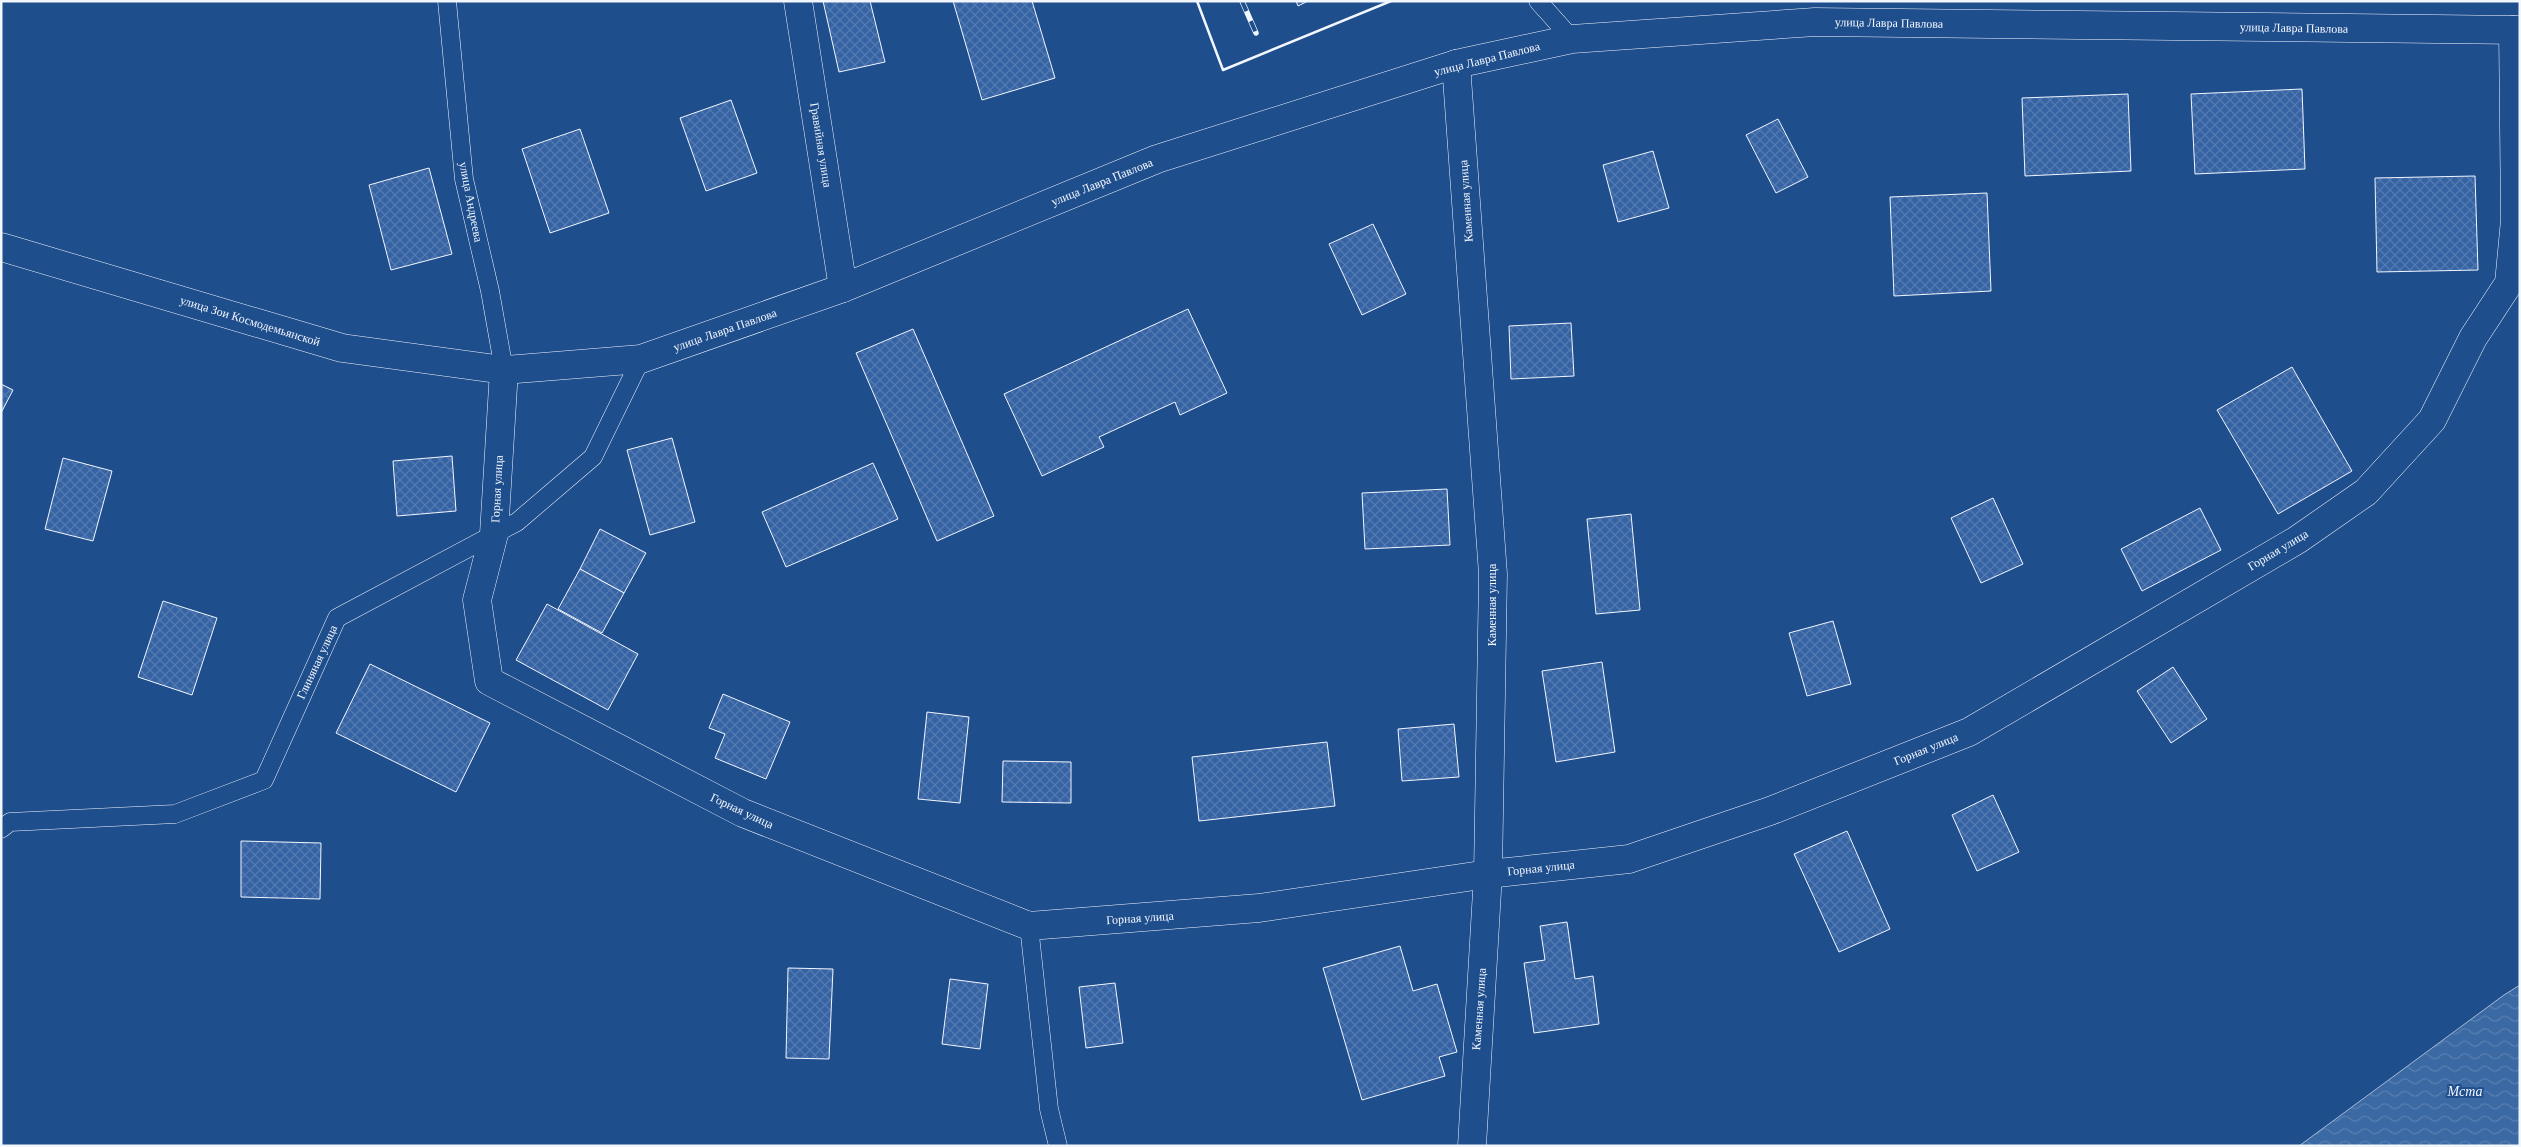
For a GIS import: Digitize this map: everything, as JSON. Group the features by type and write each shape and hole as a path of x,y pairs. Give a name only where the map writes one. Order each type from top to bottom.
{"street":[{"name":"Гравийная улица","path":"798,1 843,288"},
{"name":"улица Лавра Павлова","path":"504,370 641,359 843,288 1157,159 1456,64 1572,39 1815,22 2516,30"},
{"name":"Горная улица","path":"504,370 494,534 477,600 489,681 743,813 1029,926 1259,908 1488,874 1629,859 1770,811 1969,732 2296,540 2366,492 2432,420 2473,338 2509,284 2515,220 2516,30"},
{"name":"Каменная улица","path":"1456,64 1493,574 1488,874 1472,1146"},
{"name":"улица Зои Космодемьянской","path":"1,246 342,348 504,370"}],"lane":[{"name":"улица Андреева","path":"447,1 464,179 490,291 504,370"},
{"path":"1538,1 1572,39"},
{"name":"Глиняная улица","path":"1,829 10,822 175,814 264,780 337,618 517,522 593,457 641,359"},
{"path":"1029,926 1049,1109 1058,1146"}],"water":[{"name":"Мста","path":"2520,985 2520,1146 2299,1146 2504,995"}],"building":[{"path":"823,1 870,1 885,62 839,72"},
{"path":"953,1 1032,1 1055,78 982,100"},
{"path":"1296,1 1308,1 1298,6"},
{"path":"2302,89 2305,169 2195,174 2191,94"},
{"path":"2128,94 2131,171 2025,176 2022,98"},
{"path":"731,100 757,173 706,191 680,118"},
{"path":"1778,119 1808,177 1776,193 1746,135"},
{"path":"580,129 609,213 550,233 522,149"},
{"path":"1653,151 1669,208 1618,222 1603,165"},
{"path":"429,168 452,254 391,270 369,185"},
{"path":"2475,176 2478,270 2377,272 2375,178"},
{"path":"1987,193 1991,291 1894,296 1890,197"},
{"path":"1373,224 1406,294 1362,315 1329,244"},
{"path":"1188,309 1227,393 1180,415 1175,402 1099,437 1104,447 1042,476 1004,394"},
{"path":"1571,323 1574,376 1511,379 1509,326"},
{"path":"913,329 994,516 937,541 856,353"},
{"path":"2292,367 2352,471 2278,514 2217,410"},
{"path":"1,384 13,390 1,413"},
{"path":"672,438 695,522 650,535 627,450"},
{"path":"452,456 456,511 397,516 393,461"},
{"path":"63,458 112,471 93,541 45,529"},
{"path":"873,463 898,519 786,567 762,512"},
{"path":"1447,489 1450,545 1365,549 1362,493"},
{"path":"1993,498 2023,564 1981,583 1951,518"},
{"path":"2200,508 2221,550 2142,591 2121,549"},
{"path":"1631,514 1640,610 1596,614 1587,519"},
{"path":"600,529 646,553 624,593 580,569"},
{"path":"580,569 624,593 602,633 558,609"},
{"path":"163,601 217,618 192,695 138,677"},
{"path":"547,604 638,654 608,710 516,660"},
{"path":"1833,621 1851,684 1807,696 1789,633"},
{"path":"1602,662 1615,752 1556,762 1542,671"},
{"path":"370,664 490,723 456,792 336,733"},
{"path":"2173,667 2207,719 2171,743 2137,691"},
{"path":"723,694 790,722 766,779 715,758 725,734 709,728"},
{"path":"927,712 969,717 960,803 918,799"},
{"path":"1454,724 1459,777 1402,781 1398,729"},
{"path":"1327,742 1335,806 1199,821 1192,757"},
{"path":"1003,761 1071,762 1071,803 1002,802"},
{"path":"1993,795 2019,852 1977,871 1952,815"},
{"path":"1847,831 1890,929 1839,952 1794,854"},
{"path":"241,841 321,843 320,899 241,897"},
{"path":"1567,922 1575,979 1593,976 1599,1024 1534,1033 1524,963 1545,960 1540,926"},
{"path":"1400,946 1413,991 1437,984 1457,1052 1439,1057 1445,1076 1362,1100 1323,968"},
{"path":"788,968 833,969 829,1059 786,1058"},
{"path":"950,979 988,984 980,1049 942,1044"},
{"path":"1115,983 1123,1043 1086,1048 1079,987"}],"railway":[{"path":"1242,1 1256,33"}],"wall":[{"path":"1197,1 1223,70 1391,1"}]}
